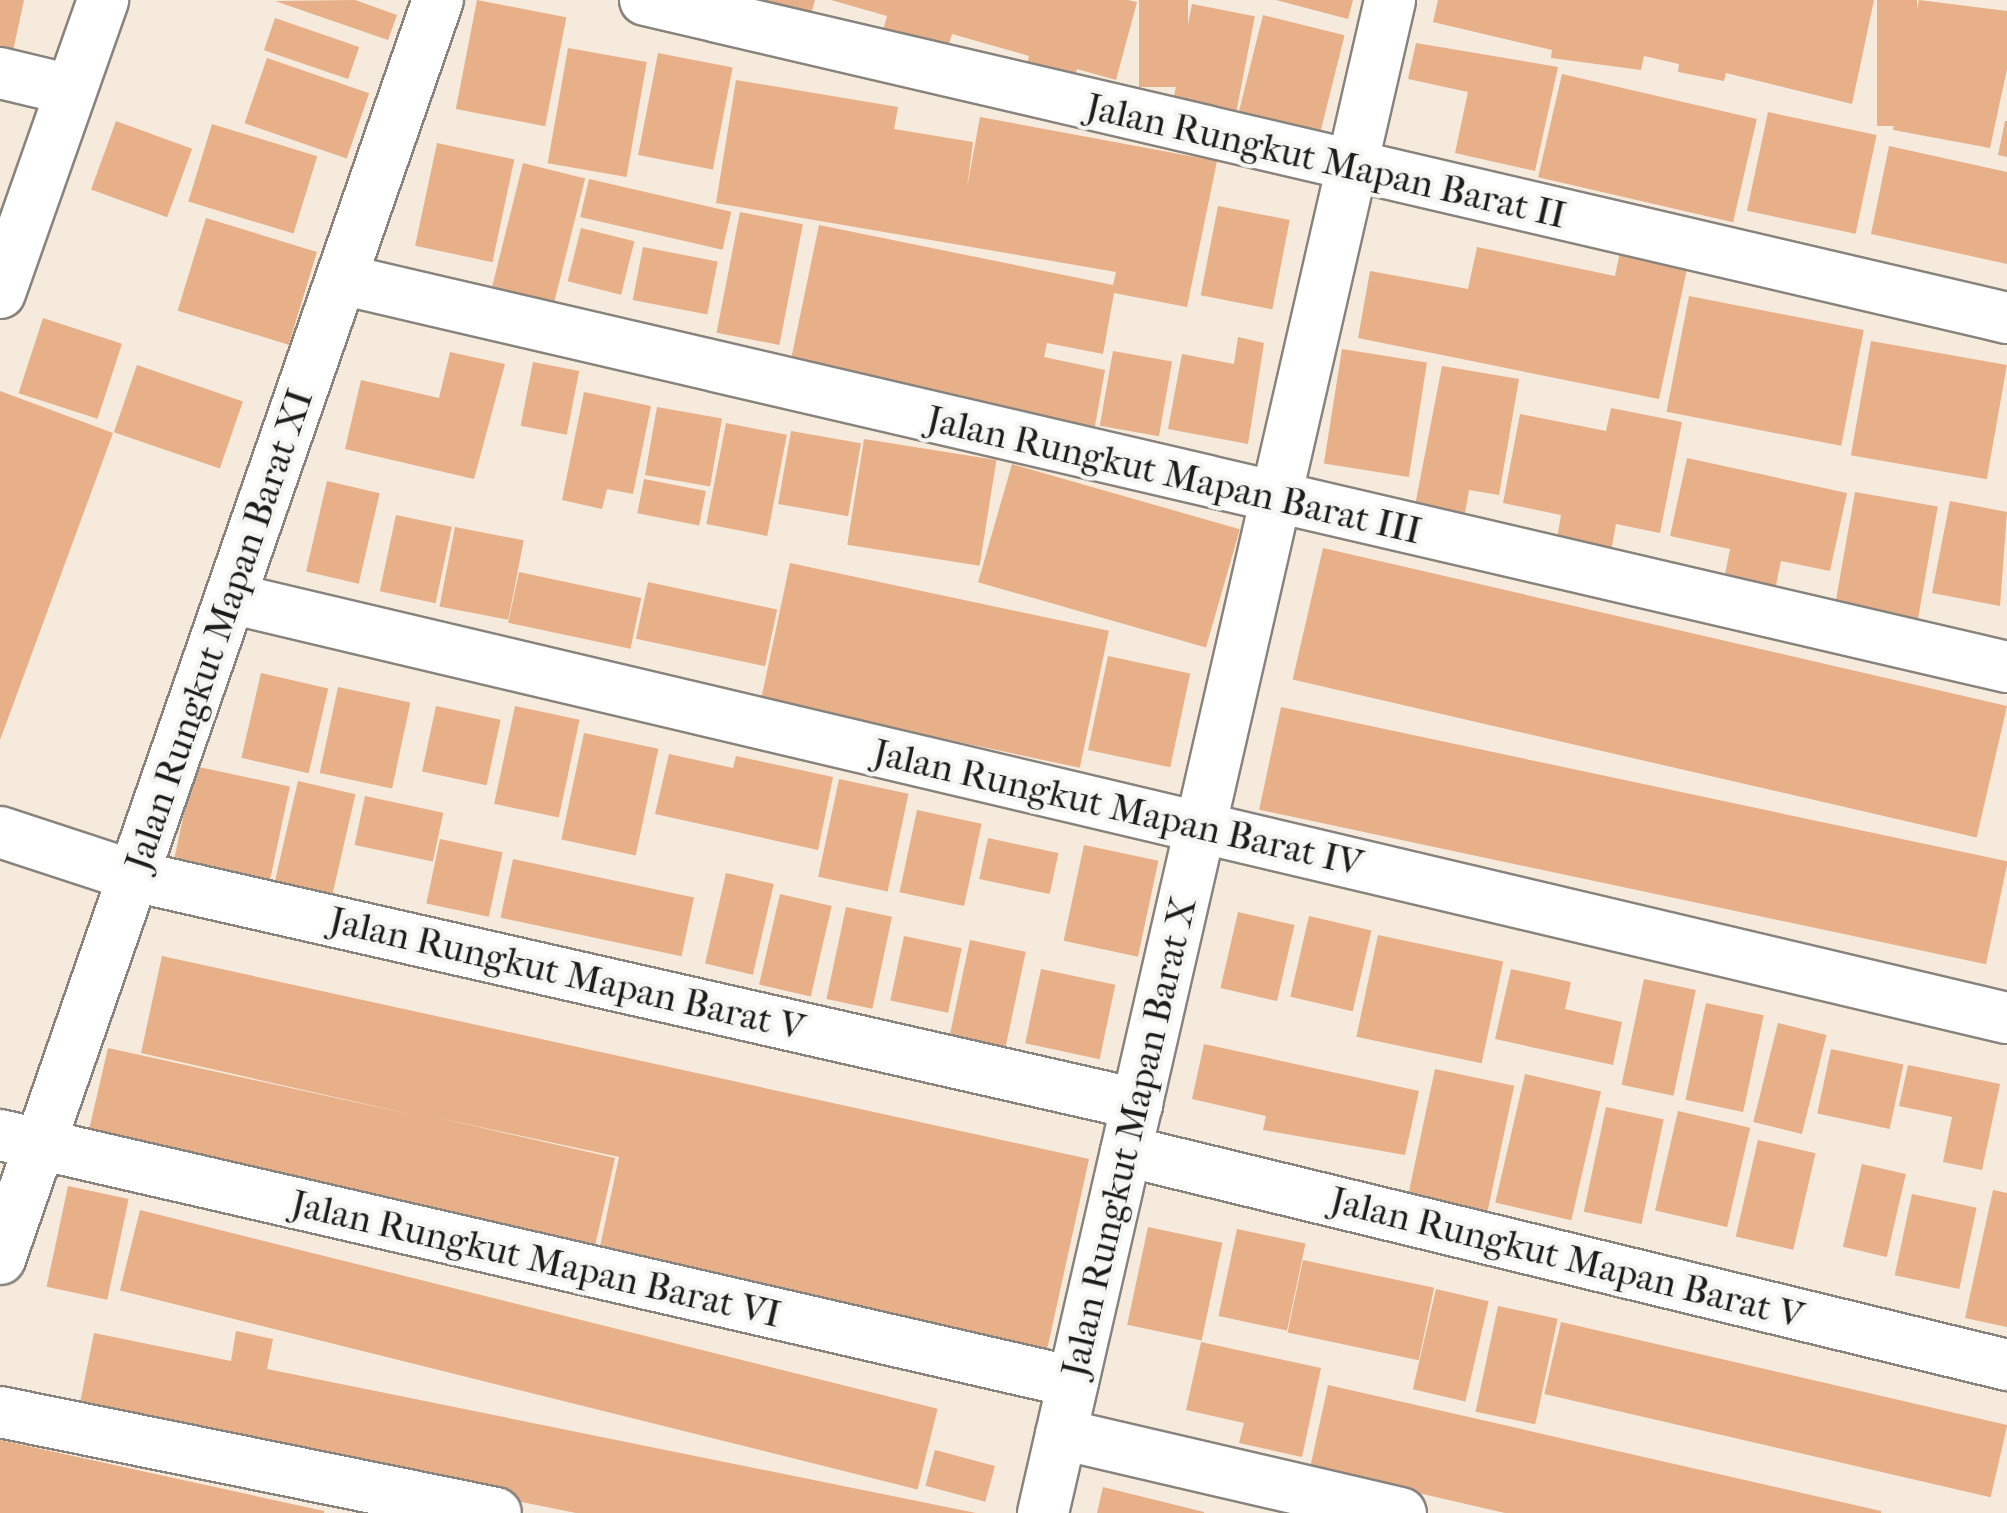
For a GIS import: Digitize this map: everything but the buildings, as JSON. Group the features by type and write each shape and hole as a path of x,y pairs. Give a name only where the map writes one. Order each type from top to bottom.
{"street":[{"path":"0,292 103,0"},
{"name":"Jalan Rungkut Mapan Barat XI","path":"0,1260 20,1140 134,876 438,0"},
{"name":"Jalan Rungkut Mapan Barat II","path":"645,0 1351,169 2007,318"},
{"name":"Jalan Rungkut Mapan Barat X","path":"1043,1513 1390,0"},
{"path":"0,72 71,90"},
{"name":"Jalan Rungkut Mapan Barat III","path":"342,278 1276,500 2007,667"},
{"name":"Jalan Rungkut Mapan Barat IV","path":"230,598 2007,1018"},
{"name":"Jalan Rungkut Mapan Barat V","path":"0,832 134,876 1132,1127 2007,1365"},
{"name":"Jalan Rungkut Mapan Barat VI","path":"20,1140 1073,1382"},
{"path":"0,1412 496,1513"},
{"path":"1061,1434 1401,1513"}]}
